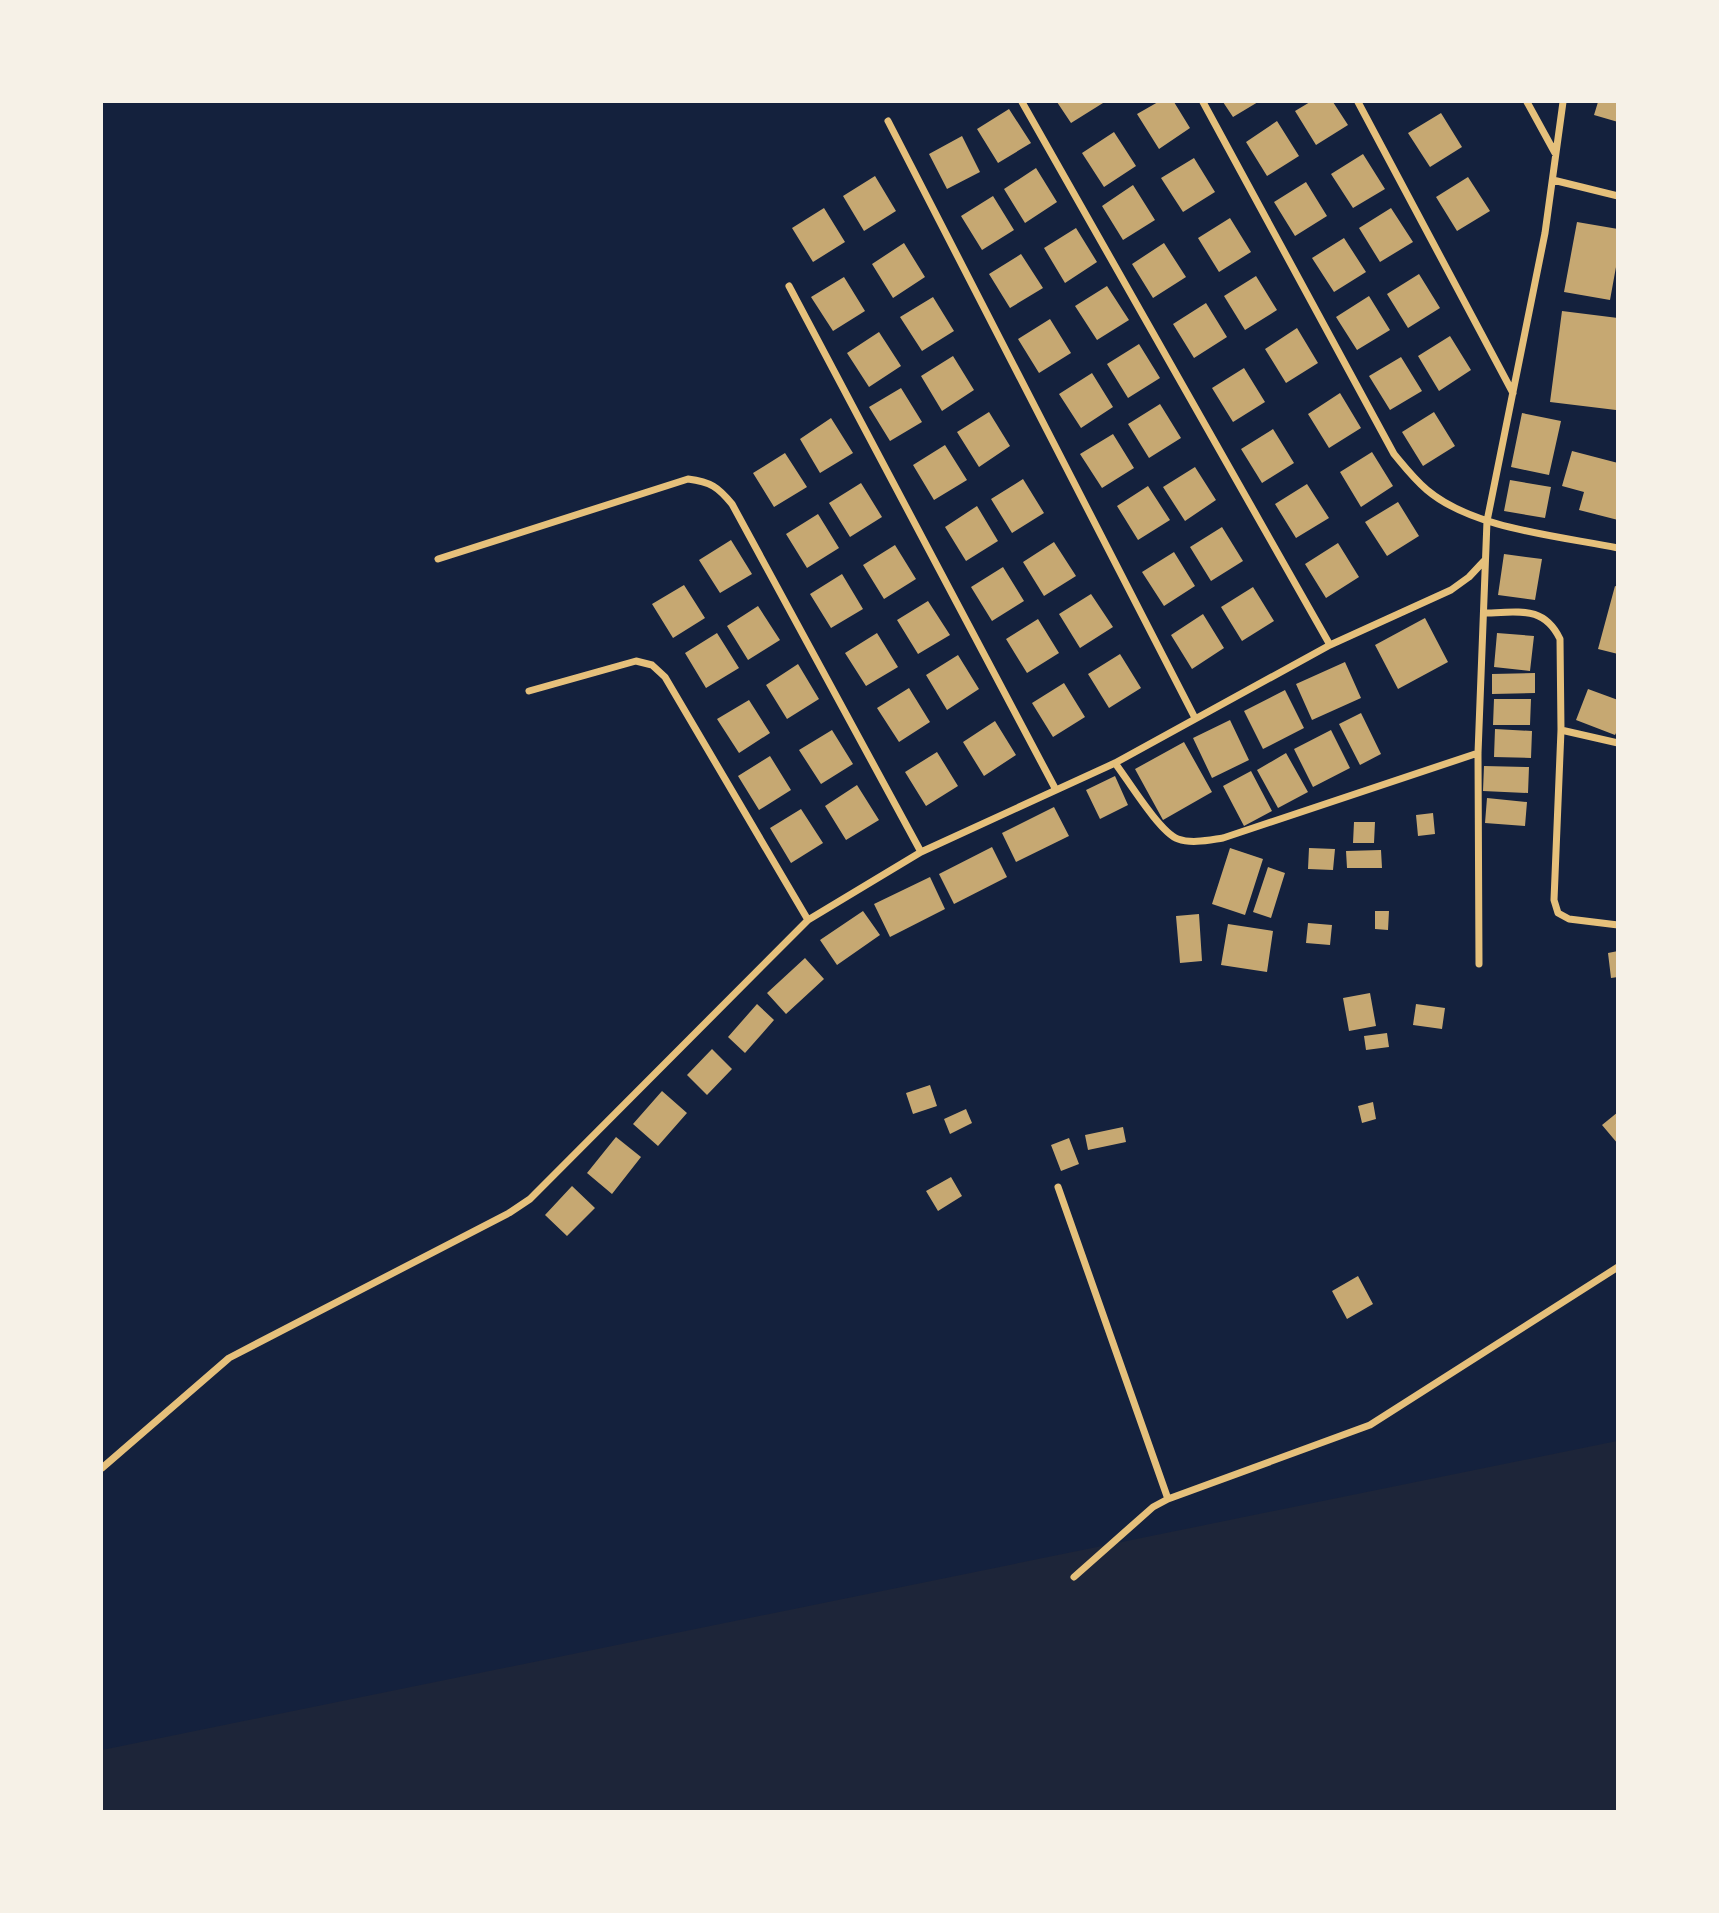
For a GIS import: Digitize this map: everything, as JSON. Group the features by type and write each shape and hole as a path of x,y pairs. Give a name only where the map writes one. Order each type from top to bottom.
{"street":[{"path":"1022,102 1331,645"},
{"path":"1203,102 1394,454 1427,491 1461,511 1487,521 1618,548"},
{"path":"1358,102 1513,393"},
{"path":"1527,102 1556,154"},
{"path":"1479,964 1478,753 1487,521 1553,180 1563,102"},
{"path":"888,121 1195,718"},
{"path":"1553,180 1618,196"},
{"path":"789,286 1056,790"},
{"path":"438,559 688,479 706,481 721,490 732,504 921,852"},
{"path":"102,1468 229,1358 509,1213 530,1199 808,920 921,852 1115,763 1331,645 1451,590 1469,577 1484,561"},
{"path":"1484,613 1535,613 1553,625 1560,639 1561,730 1554,900 1558,913 1569,919 1618,925"},
{"path":"529,691 636,661 652,665 665,677 808,920"},
{"path":"1561,730 1618,743"},
{"path":"1115,763 1164,830 1178,839 1203,841 1223,838 1478,753"},
{"path":"1058,1187 1168,1499"},
{"path":"1074,1577 1140,1518 1168,1499 1370,1424 1618,1266"}],"shaded area":[{"path":"1617,1441 1617,1811 102,1812 102,1750"}],"building":[{"path":"1057,102 1101,102 1103,103 1071,123"},
{"path":"1158,102 1174,102 1190,128 1159,149 1137,114"},
{"path":"1223,102 1258,102 1233,117"},
{"path":"1310,102 1333,102 1348,125 1316,145 1295,111"},
{"path":"1598,102 1618,102 1618,122 1594,115"},
{"path":"1009,109 1031,143 998,163 977,129"},
{"path":"1441,113 1462,147 1430,167 1408,133"},
{"path":"1277,121 1299,156 1267,176 1246,142"},
{"path":"1114,132 1136,166 1104,187 1082,153"},
{"path":"962,136 980,172 947,189 929,154"},
{"path":"1363,154 1385,189 1353,208 1331,174"},
{"path":"1194,158 1215,192 1183,212 1161,178"},
{"path":"1036,168 1057,202 1025,223 1004,189"},
{"path":"875,176 896,211 864,231 843,196"},
{"path":"1468,177 1490,211 1457,231 1436,197"},
{"path":"1306,182 1327,216 1295,236 1274,202"},
{"path":"1133,185 1155,220 1123,240 1102,206"},
{"path":"993,196 1014,230 982,250 961,216"},
{"path":"824,208 845,242 813,262 792,228"},
{"path":"1391,208 1413,242 1380,262 1359,228"},
{"path":"1230,218 1251,252 1219,272 1198,238"},
{"path":"1577,222 1618,229 1618,256 1610,300 1564,292"},
{"path":"1076,228 1097,262 1065,283 1044,248"},
{"path":"1344,238 1366,272 1334,292 1312,258"},
{"path":"904,243 925,277 893,298 872,264"},
{"path":"1164,243 1186,277 1153,298 1132,264"},
{"path":"1021,254 1043,288 1010,308 989,274"},
{"path":"1419,274 1440,308 1408,328 1387,294"},
{"path":"1256,276 1277,310 1245,330 1224,296"},
{"path":"844,277 865,311 833,331 811,297"},
{"path":"1107,286 1129,320 1097,340 1075,306"},
{"path":"1369,296 1390,330 1357,350 1336,317"},
{"path":"933,297 954,331 922,351 900,317"},
{"path":"1206,303 1227,337 1194,358 1173,324"},
{"path":"1562,311 1618,318 1616,410 1550,402"},
{"path":"1050,319 1071,353 1039,373 1018,339"},
{"path":"1297,328 1318,363 1286,383 1265,349"},
{"path":"879,332 901,366 869,387 847,353"},
{"path":"1450,336 1471,370 1439,391 1418,356"},
{"path":"1139,344 1160,378 1128,398 1107,364"},
{"path":"953,356 974,390 942,411 921,376"},
{"path":"1401,357 1422,391 1390,410 1369,376"},
{"path":"1244,368 1265,402 1233,422 1212,388"},
{"path":"1092,373 1113,407 1081,428 1059,394"},
{"path":"901,388 922,422 890,441 869,407"},
{"path":"1340,393 1361,428 1329,448 1308,414"},
{"path":"1160,404 1181,438 1149,458 1128,424"},
{"path":"989,412 1010,446 979,467 957,432"},
{"path":"1434,412 1455,446 1423,466 1402,432"},
{"path":"1522,413 1561,421 1549,475 1511,467"},
{"path":"831,418 853,453 820,473 800,439"},
{"path":"1273,429 1294,463 1262,483 1241,449"},
{"path":"1113,434 1134,468 1102,488 1080,454"},
{"path":"945,445 967,480 934,500 913,465"},
{"path":"1572,451 1618,463 1618,520 1579,510 1584,492 1562,486"},
{"path":"1372,452 1393,486 1361,507 1340,472"},
{"path":"785,453 807,487 774,507 753,473"},
{"path":"1195,467 1216,500 1185,521 1163,487"},
{"path":"1023,479 1044,513 1012,533 991,499"},
{"path":"1510,480 1551,487 1545,518 1504,511"},
{"path":"861,483 882,517 850,537 829,503"},
{"path":"1307,484 1329,518 1296,538 1275,504"},
{"path":"1148,486 1170,520 1138,540 1117,506"},
{"path":"1398,502 1419,536 1387,556 1365,522"},
{"path":"977,506 998,541 966,561 945,527"},
{"path":"818,514 839,548 807,568 786,534"},
{"path":"1222,527 1243,561 1211,581 1190,547"},
{"path":"731,540 752,574 720,593 699,560"},
{"path":"1054,542 1076,576 1044,596 1023,562"},
{"path":"1338,543 1359,577 1326,598 1305,564"},
{"path":"895,545 916,579 884,599 863,565"},
{"path":"1174,552 1195,586 1164,606 1142,572"},
{"path":"1504,554 1542,559 1535,600 1498,595"},
{"path":"1003,567 1024,601 992,621 971,587"},
{"path":"842,574 863,609 831,628 810,594"},
{"path":"684,585 705,618 673,638 652,604"},
{"path":"1615,586 1618,587 1618,654 1598,649"},
{"path":"1253,587 1274,621 1242,641 1221,607"},
{"path":"1091,594 1113,627 1080,648 1059,614"},
{"path":"928,601 950,635 918,654 897,620"},
{"path":"758,606 780,640 748,660 727,626"},
{"path":"1203,614 1224,648 1192,669 1171,635"},
{"path":"1425,618 1448,662 1398,689 1375,645"},
{"path":"1038,619 1059,653 1027,673 1006,639"},
{"path":"717,633 739,668 706,688 685,653"},
{"path":"877,633 898,667 866,686 845,653"},
{"path":"1497,633 1534,636 1530,671 1494,667"},
{"path":"1120,654 1141,688 1109,708 1088,674"},
{"path":"958,655 979,689 947,710 926,675"},
{"path":"1345,662 1361,698 1312,720 1296,684"},
{"path":"798,664 819,699 787,719 766,685"},
{"path":"1535,673 1535,693 1492,694 1492,674"},
{"path":"1064,683 1085,717 1053,737 1032,703"},
{"path":"909,688 930,722 899,742 877,708"},
{"path":"1588,689 1618,700 1618,729 1615,735 1576,720"},
{"path":"1285,690 1304,728 1263,749 1244,711"},
{"path":"1494,699 1531,699 1530,725 1493,725"},
{"path":"749,700 770,733 739,753 717,719"},
{"path":"1361,713 1381,754 1360,765 1339,724"},
{"path":"1230,720 1249,760 1212,778 1193,738"},
{"path":"995,721 1016,755 984,776 963,742"},
{"path":"1495,729 1532,731 1531,758 1494,757"},
{"path":"832,730 853,764 821,784 799,750"},
{"path":"1331,730 1350,768 1313,787 1294,749"},
{"path":"1184,742 1212,792 1163,820 1135,769"},
{"path":"937,752 958,786 926,806 905,772"},
{"path":"1286,753 1308,792 1278,808 1257,770"},
{"path":"770,756 791,790 759,810 738,776"},
{"path":"1484,766 1529,767 1528,793 1483,791"},
{"path":"1251,771 1272,811 1244,826 1223,786"},
{"path":"1115,776 1128,805 1100,819 1086,790"},
{"path":"857,785 879,820 846,840 825,806"},
{"path":"1487,798 1527,802 1525,826 1485,823"},
{"path":"1054,807 1069,836 1016,862 1002,833"},
{"path":"801,809 823,843 791,863 770,828"},
{"path":"1433,813 1435,834 1418,836 1416,815"},
{"path":"1354,822 1375,822 1374,843 1353,843"},
{"path":"992,847 1007,877 954,904 939,874"},
{"path":"1230,848 1263,859 1245,915 1212,904"},
{"path":"1309,848 1335,849 1333,870 1308,869"},
{"path":"1381,850 1382,868 1347,868 1346,851"},
{"path":"1268,867 1285,873 1271,918 1253,912"},
{"path":"930,877 945,909 890,937 874,904"},
{"path":"863,911 880,935 837,965 820,940"},
{"path":"1375,911 1389,911 1388,930 1375,929"},
{"path":"1199,914 1202,961 1180,963 1176,916"},
{"path":"1308,923 1332,925 1330,945 1306,943"},
{"path":"1228,924 1273,931 1267,972 1221,965"},
{"path":"1618,951 1618,977 1611,978 1608,953"},
{"path":"805,958 824,979 786,1014 767,993"},
{"path":"1370,993 1376,1026 1349,1031 1343,998"},
{"path":"757,1004 774,1020 745,1053 728,1037"},
{"path":"1416,1004 1445,1008 1442,1029 1413,1025"},
{"path":"1387,1033 1389,1047 1366,1050 1364,1036"},
{"path":"712,1049 732,1069 707,1095 687,1075"},
{"path":"930,1085 937,1106 913,1114 906,1093"},
{"path":"662,1091 687,1113 658,1146 633,1124"},
{"path":"1373,1102 1376,1119 1362,1123 1358,1106"},
{"path":"966,1109 972,1123 950,1134 944,1119"},
{"path":"1618,1112 1618,1144 1602,1125"},
{"path":"1123,1127 1126,1142 1088,1150 1085,1135"},
{"path":"616,1137 641,1157 612,1194 587,1173"},
{"path":"1069,1138 1079,1164 1061,1171 1051,1145"},
{"path":"951,1177 962,1196 938,1211 926,1191"},
{"path":"572,1186 595,1208 567,1236 545,1215"},
{"path":"1358,1276 1373,1304 1347,1319 1332,1291"}]}
